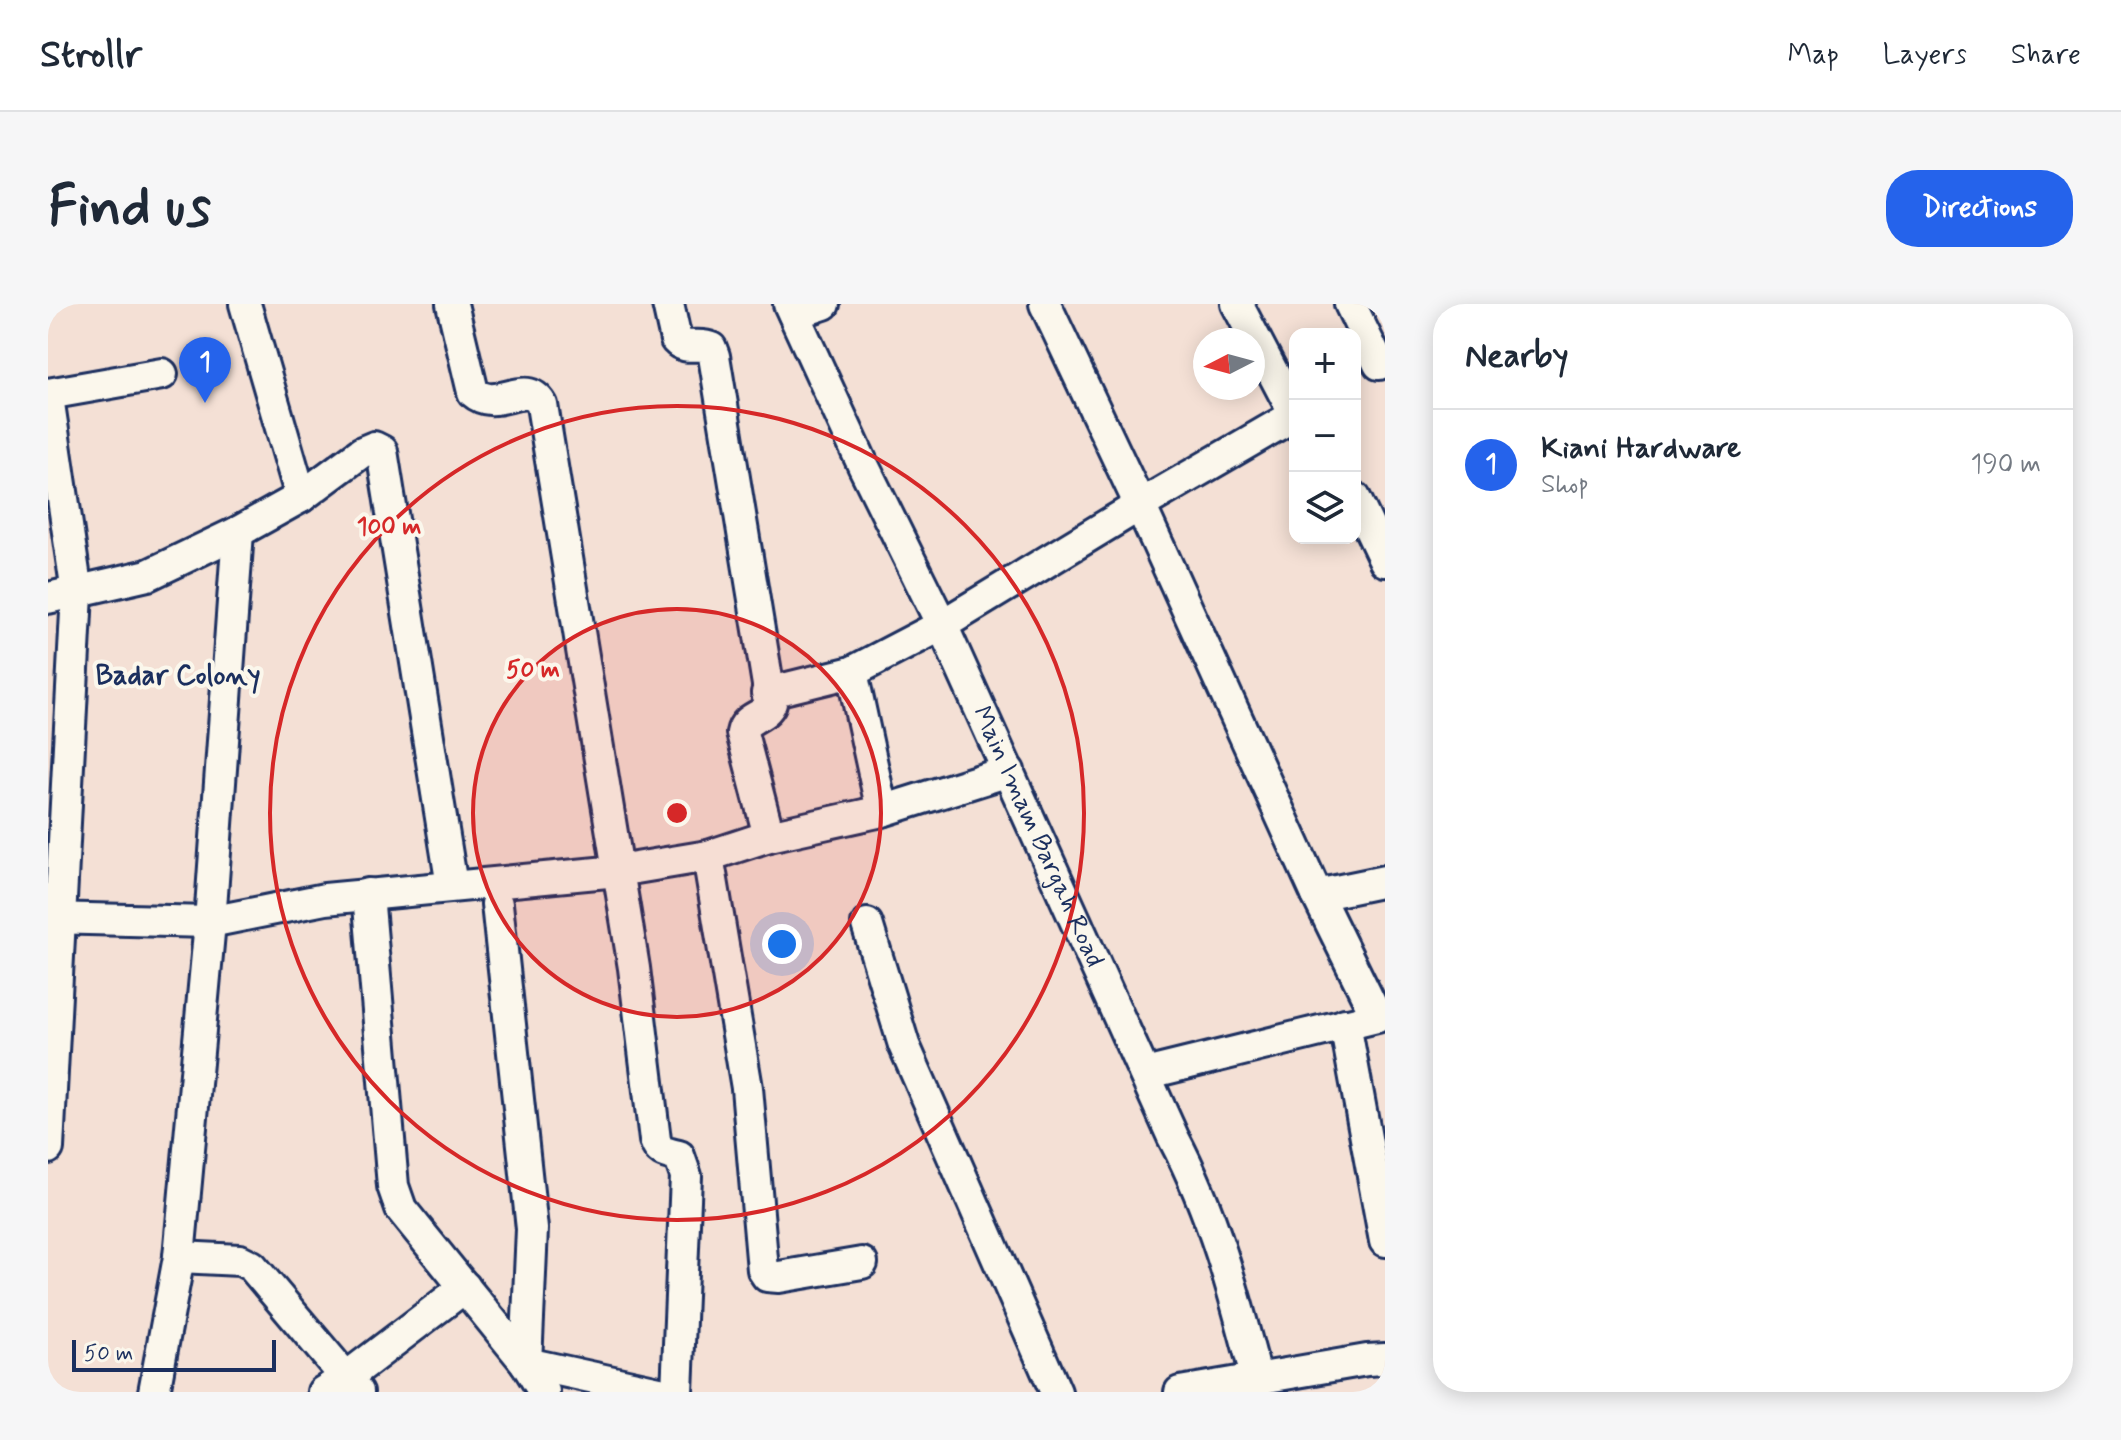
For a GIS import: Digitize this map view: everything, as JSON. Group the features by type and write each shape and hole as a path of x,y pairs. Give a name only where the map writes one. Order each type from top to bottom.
{"street":[{"path":"245,304 301,497"},
{"path":"452,304 473,392 481,399 493,401 528,393 536,396 542,405 634,968 655,1140 663,1153 679,1156 686,1176 677,1392"},
{"path":"668,304 676,340 685,346 706,345 714,356 770,708 747,722 742,733 769,836"},
{"path":"791,309 824,304"},
{"path":"1045,304 1317,895 1381,1016 1145,1074"},
{"path":"1237,304 1289,404"},
{"path":"1350,304 1373,368"},
{"name":"Main Imam Bargah Road","path":"791,309 942,625 1173,1137 1194,1177 1238,1304 1257,1380"},
{"path":"48,1148 62,595 48,396 162,374"},
{"path":"767,693 852,672 942,625 1289,418"},
{"path":"62,595 148,575 238,532 301,497 362,452 374,447 382,451 452,886"},
{"path":"1361,511 1385,561"},
{"path":"154,1392 179,1257 210,922 238,532"},
{"path":"852,672 882,811"},
{"path":"54,919 210,922 325,899 618,871 708,856 769,836 882,811 1009,771"},
{"path":"708,856 747,1088 763,1270 767,1276 779,1277 862,1263"},
{"path":"1317,895 1385,881"},
{"path":"368,894 395,1197 401,1209 526,1363 544,1392"},
{"path":"497,904 532,1229 526,1363"},
{"path":"867,924 904,1045 1056,1392"},
{"path":"1345,1024 1385,1241"},
{"path":"179,1257 240,1260 252,1266 342,1387 465,1287"},
{"path":"1180,1392 1385,1359"},
{"path":"526,1363 659,1392"}],"place":[{"name":"Kiani Hardware","path":"205,403"}],"district":[{"name":"Badar Colony","path":"178,676"}]}
